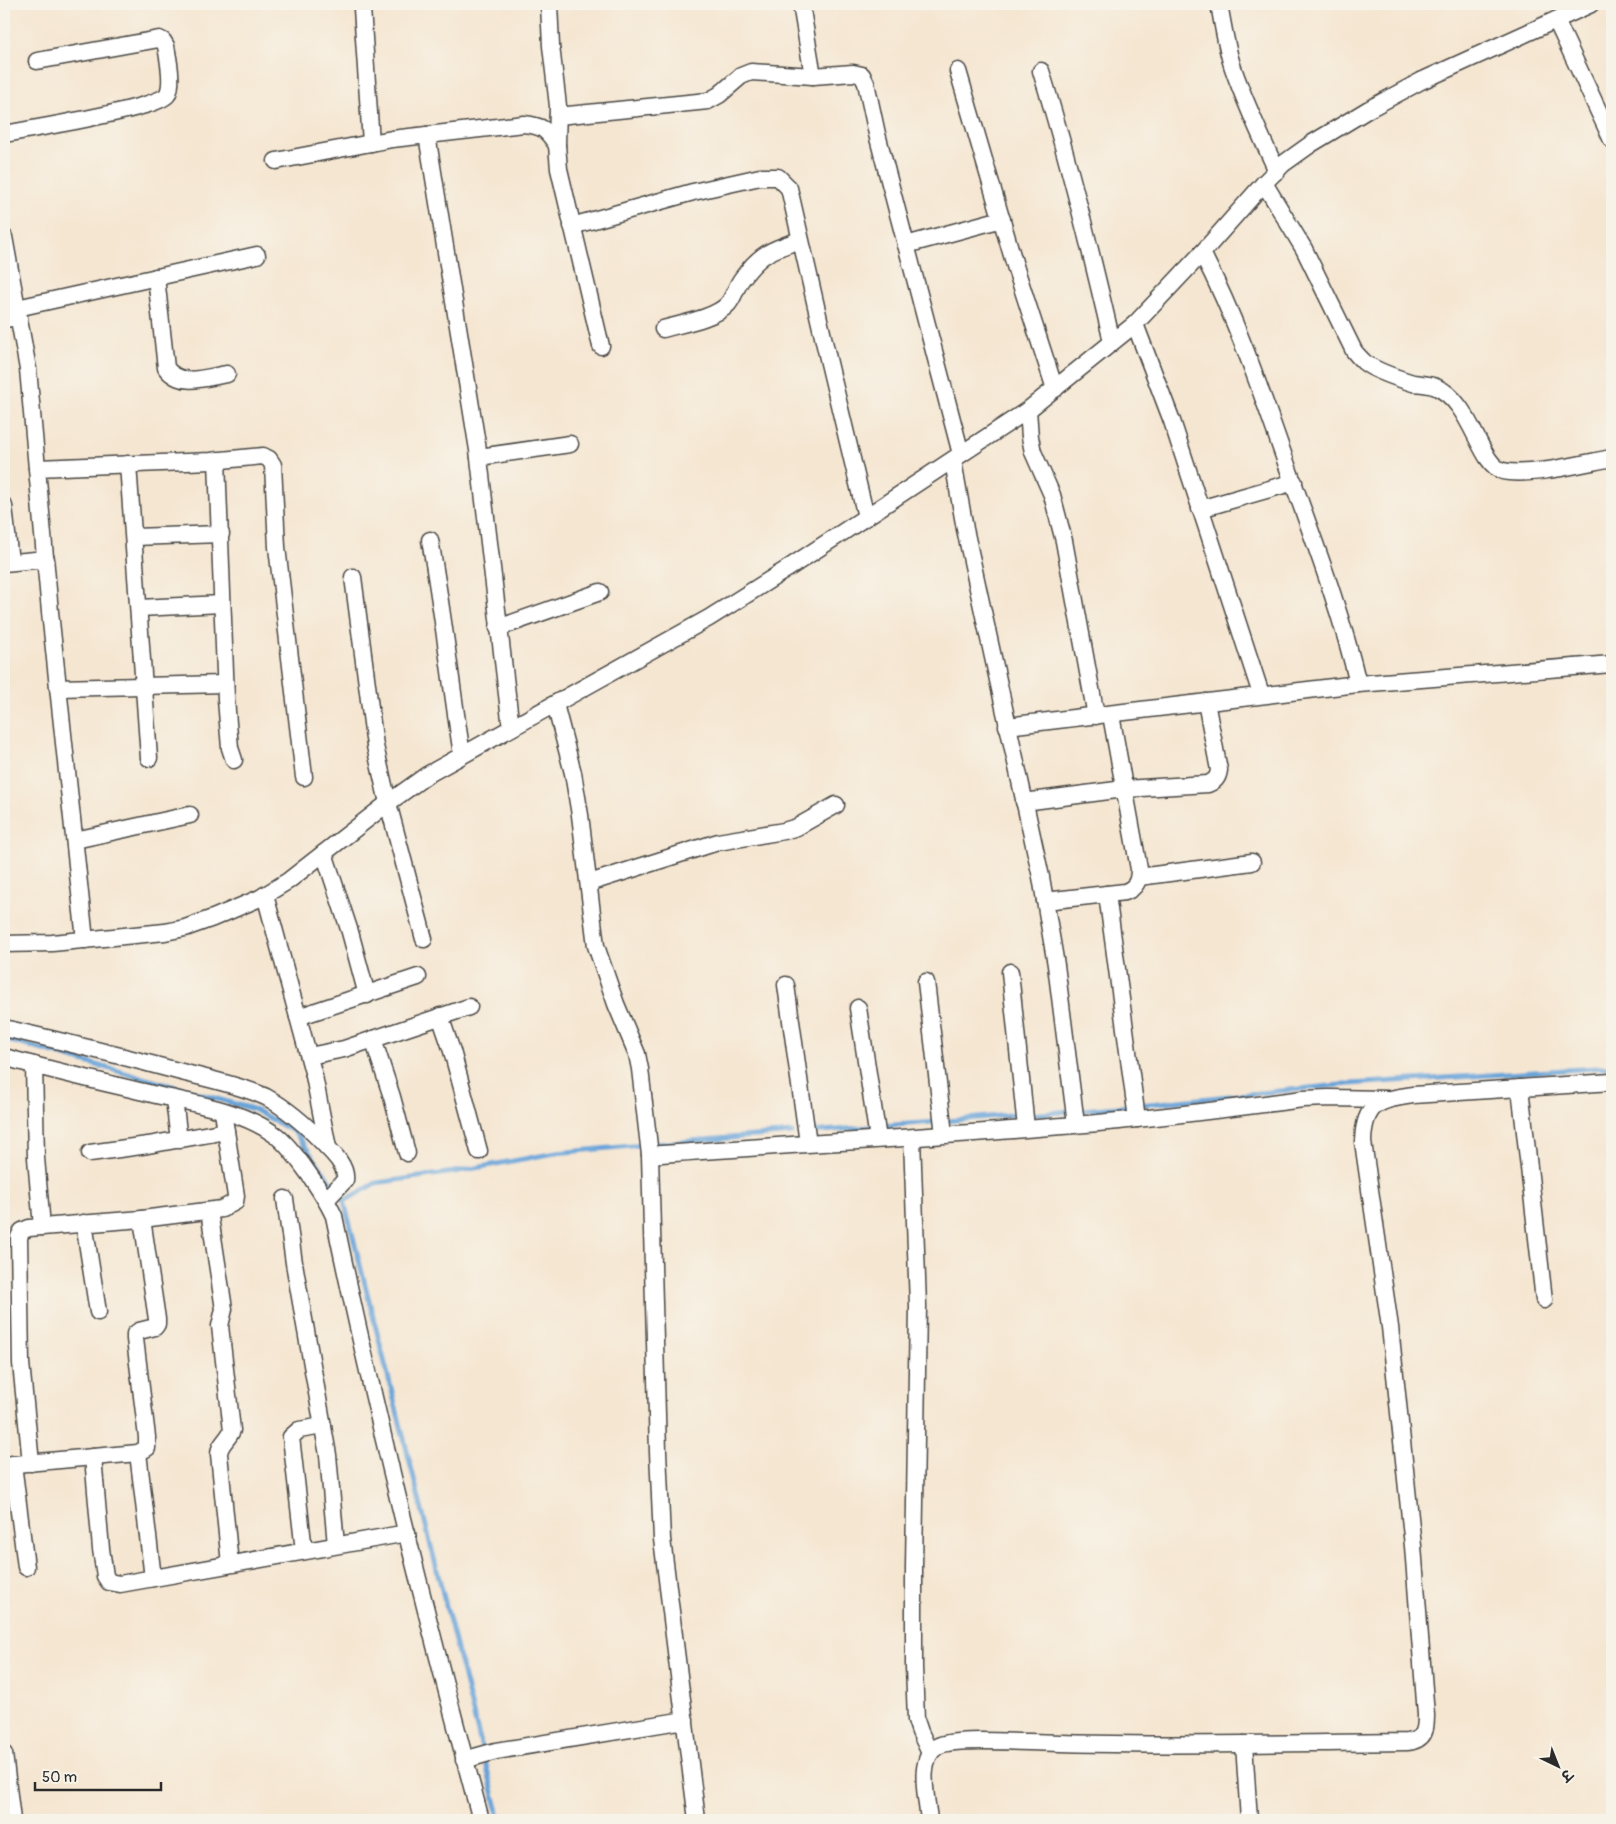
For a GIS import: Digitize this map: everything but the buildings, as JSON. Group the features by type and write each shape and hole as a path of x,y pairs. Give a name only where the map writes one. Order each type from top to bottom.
{"street":[{"path":"549,4 558,116 556,145 559,169 601,346"},
{"path":"801,4 813,76"},
{"path":"1219,4 1232,67 1277,170"},
{"path":"4,944 52,943 166,932 185,928 213,918 265,895 288,881 427,775 709,618 1028,410 1135,324 1202,253 1264,183 1277,170 1311,144 1369,109 1421,81 1591,4"},
{"path":"362,8 371,143"},
{"path":"1556,20 1612,140"},
{"path":"4,134 97,117 157,101 167,95 170,87 166,46 159,39 37,61"},
{"path":"1041,71 1082,211 1112,342"},
{"path":"558,116 708,101 719,95 741,76 751,72 813,76 853,73 862,75 866,82 877,134 906,245 957,458 965,529 1045,901 1056,965 1076,1124"},
{"path":"958,72 1054,390"},
{"path":"276,161 371,143 524,124 536,125 547,131 556,145"},
{"path":"428,135 479,457 511,728"},
{"path":"572,226 693,192 760,177 778,177 789,188 866,517"},
{"path":"1264,183 1304,249 1354,351 1364,362 1375,368 1411,382 1436,387 1452,397 1461,408 1483,450 1494,466 1506,471 1528,472 1612,458"},
{"path":"906,245 1002,219"},
{"path":"4,237 13,314 28,369 84,940"},
{"path":"663,329 721,310 728,304 740,282 761,256 769,251 800,240"},
{"path":"1202,253 1220,288 1260,387 1349,645 1358,684"},
{"path":"13,314 156,277 256,255"},
{"path":"156,277 166,368 172,376 181,380 227,374"},
{"path":"1135,324 1172,421 1261,694"},
{"path":"1028,410 1033,452 1052,496 1104,716 1124,788 1139,877 1136,886 1132,890 1045,901"},
{"path":"479,457 570,444"},
{"path":"38,468 217,460 263,456 269,458 273,465 277,547 304,777"},
{"path":"217,460 225,684 229,738 234,760"},
{"path":"128,464 149,758"},
{"path":"1200,509 1294,482"},
{"path":"4,506 7,563 46,559"},
{"path":"134,537 221,534"},
{"path":"430,540 462,755"},
{"path":"353,577 375,746 424,939"},
{"path":"498,628 600,592"},
{"path":"139,608 222,604"},
{"path":"1007,726 1104,716 1261,694 1358,684 1612,664"},
{"path":"58,688 225,684"},
{"path":"1024,802 1124,788 1208,784 1214,781 1220,770 1206,702"},
{"path":"555,704 573,773 596,946 616,1004 637,1054 640,1070 650,1154 657,1433 662,1539 697,1820"},
{"path":"589,882 718,842 784,831 797,827 836,805"},
{"path":"75,840 190,815"},
{"path":"324,853 350,932 367,995"},
{"path":"1139,877 1252,862"},
{"path":"1108,894 1137,1119"},
{"path":"265,895 314,1076 328,1148"},
{"path":"1010,972 1026,1128"},
{"path":"298,1018 418,977"},
{"path":"926,982 944,1134"},
{"path":"786,985 808,1143"},
{"path":"309,1056 344,1049 469,1007"},
{"path":"858,1008 878,1138"},
{"path":"440,1016 452,1051 479,1151"},
{"path":"4,1028 86,1047 252,1092 279,1105 292,1115 328,1148 344,1170 346,1176 333,1193 334,1216 407,1533 469,1758 481,1820"},
{"path":"373,1038 407,1153"},
{"path":"4,1057 34,1066 174,1099 251,1121 276,1135 308,1173 333,1193"},
{"path":"34,1066 36,1158 42,1227"},
{"path":"650,1154 878,1138 912,1138 1137,1119 1303,1099 1387,1099 1413,1095 1612,1082"},
{"path":"1520,1088 1544,1300"},
{"path":"174,1099 179,1140"},
{"path":"929,1820 924,1776 930,1753 939,1745 951,1742 994,1741 1103,1745 1244,1744 1407,1742 1415,1741 1422,1737 1426,1729 1414,1556 1390,1327 1364,1142 1364,1126 1368,1113 1375,1105 1387,1099"},
{"path":"31,1463 21,1364 19,1237 22,1231 29,1228 142,1219 222,1209 235,1202 233,1169 223,1112"},
{"path":"90,1153 226,1131"},
{"path":"912,1138 918,1306 914,1668 916,1720 930,1753"},
{"path":"285,1199 294,1263 328,1454 336,1546"},
{"path":"209,1210 224,1309 220,1326 232,1430 230,1436 219,1448 230,1564"},
{"path":"26,1567 8,1465 138,1453 147,1448 135,1334 139,1331 155,1327 157,1324 142,1219"},
{"path":"84,1223 98,1312"},
{"path":"304,1551 291,1437 299,1430 323,1426"},
{"path":"138,1453 153,1578"},
{"path":"93,1457 101,1549 105,1576 109,1582 120,1584 407,1533"},
{"path":"469,1758 496,1751 685,1720"},
{"path":"1244,1744 1249,1820"},
{"path":"4,1754 12,1820"}],"waterway":[{"path":"4,1039 253,1109 295,1132 344,1201 500,1820"},
{"path":"1139,1105 1350,1084 1612,1067"},
{"path":"1081,1110 1131,1106"},
{"path":"1031,1115 1069,1111"},
{"path":"947,1121 1019,1114"},
{"path":"880,1126 935,1122"},
{"path":"810,1132 871,1127"},
{"path":"655,1144 792,1133"},
{"path":"344,1201 376,1183 454,1172 555,1153 642,1145"}]}
